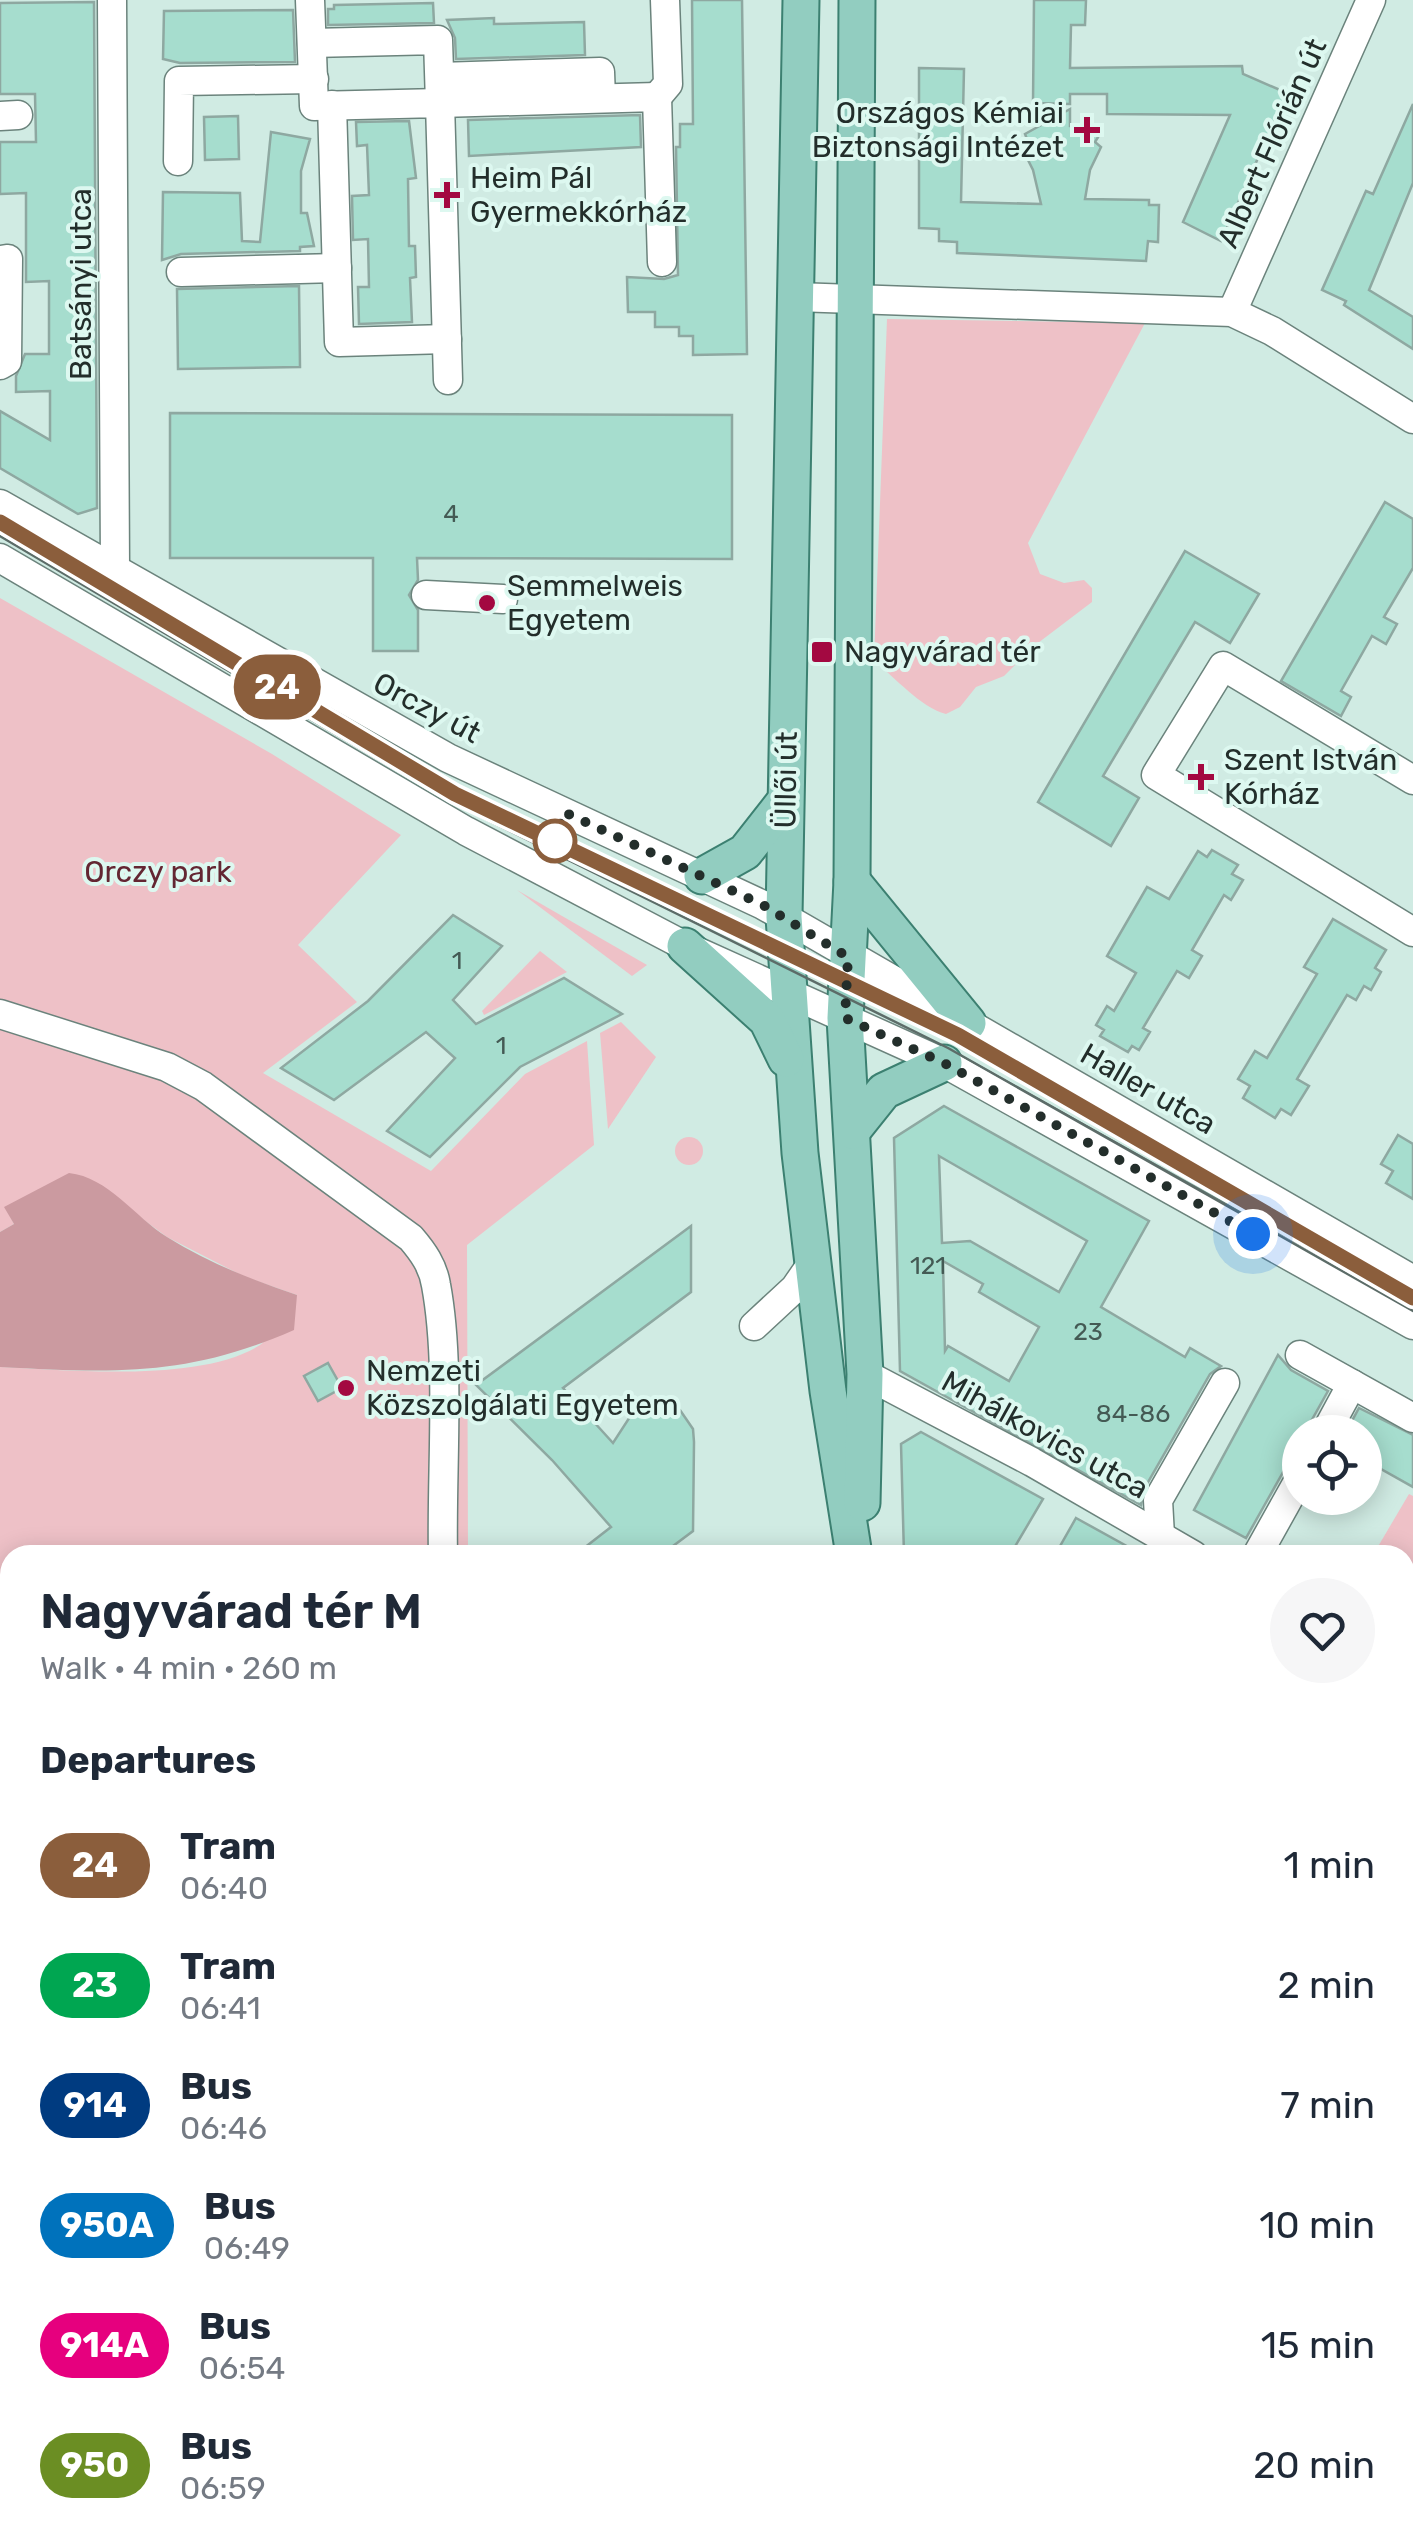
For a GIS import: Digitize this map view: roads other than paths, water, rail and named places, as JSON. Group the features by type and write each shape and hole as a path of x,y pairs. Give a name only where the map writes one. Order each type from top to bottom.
{"main road":[{"name":"Üllői út","path":"801,0 784,917 812,1262 855,1545"},
{"name":"Üllői út","path":"857,0 852,881 845,1018 866,1374 857,1545"},
{"path":"702,876 746,852 786,800"},
{"path":"852,881 968,1022"},
{"path":"685,946 767,1020 794,1074"},
{"path":"852,1131 884,1091 944,1063"}],"street":[{"name":"Batsányi utca","path":"112,0 115,568"},
{"path":"310,0 314,106 440,90 600,98 658,96"},
{"path":"662,262 658,96 668,84 664,0"},
{"name":"Albert Flórián út","path":"1232,312 1362,3"},
{"path":"312,43 438,40 448,380"},
{"path":"178,161 178,80 314,79"},
{"path":"332,106 339,342 448,339"},
{"path":"0,260 8,260 7,360 0,365"},
{"path":"182,272 337,268"},
{"path":"796,296 1232,312 1272,331 1413,419"},
{"name":"Orczy út","path":"0,504 448,758 702,876 784,917 848,957"},
{"path":"0,558 466,831 685,946 944,1063 1413,1325"},
{"path":"426,595 503,599"},
{"path":"1413,780 1224,666 1156,775 1413,932"},
{"name":"Haller utca","path":"848,957 968,1022 1413,1280"},
{"path":"0,1014 166,1066 203,1086 411,1238 426,1255 436,1283 442,1373 442,1545"},
{"path":"754,1326 795,1288 812,1262"},
{"path":"1300,1355 1413,1418"},
{"name":"Mihálkovics utca","path":"866,1374 1176,1545"},
{"path":"1160,1536 1158,1500 1225,1383"},
{"path":"1335,1415 1352,1384"},
{"path":"1263,1545 1282,1511"}],"tram line":[{"name":"24","path":"0,522 455,794 958,1035 1413,1298"},
{"path":"0,536 451,802 948,1048 1413,1311"},
{"path":"873,994 958,1035 1084,1107"}],"place":[{"name":"Országos Kémiai Biztonsági Intézet","path":"1087,130"},
{"name":"Heim Pál Gyermekkórház","path":"447,195"},
{"name":"Semmelweis Egyetem","path":"487,603"},
{"name":"Nagyvárad tér","path":"822,652"},
{"name":"Szent István Kórház","path":"1201,777"},
{"name":"Nemzeti Közszolgálati Egyetem","path":"346,1388"}],"park label":[{"name":"Orczy park","path":"158,872"}]}
